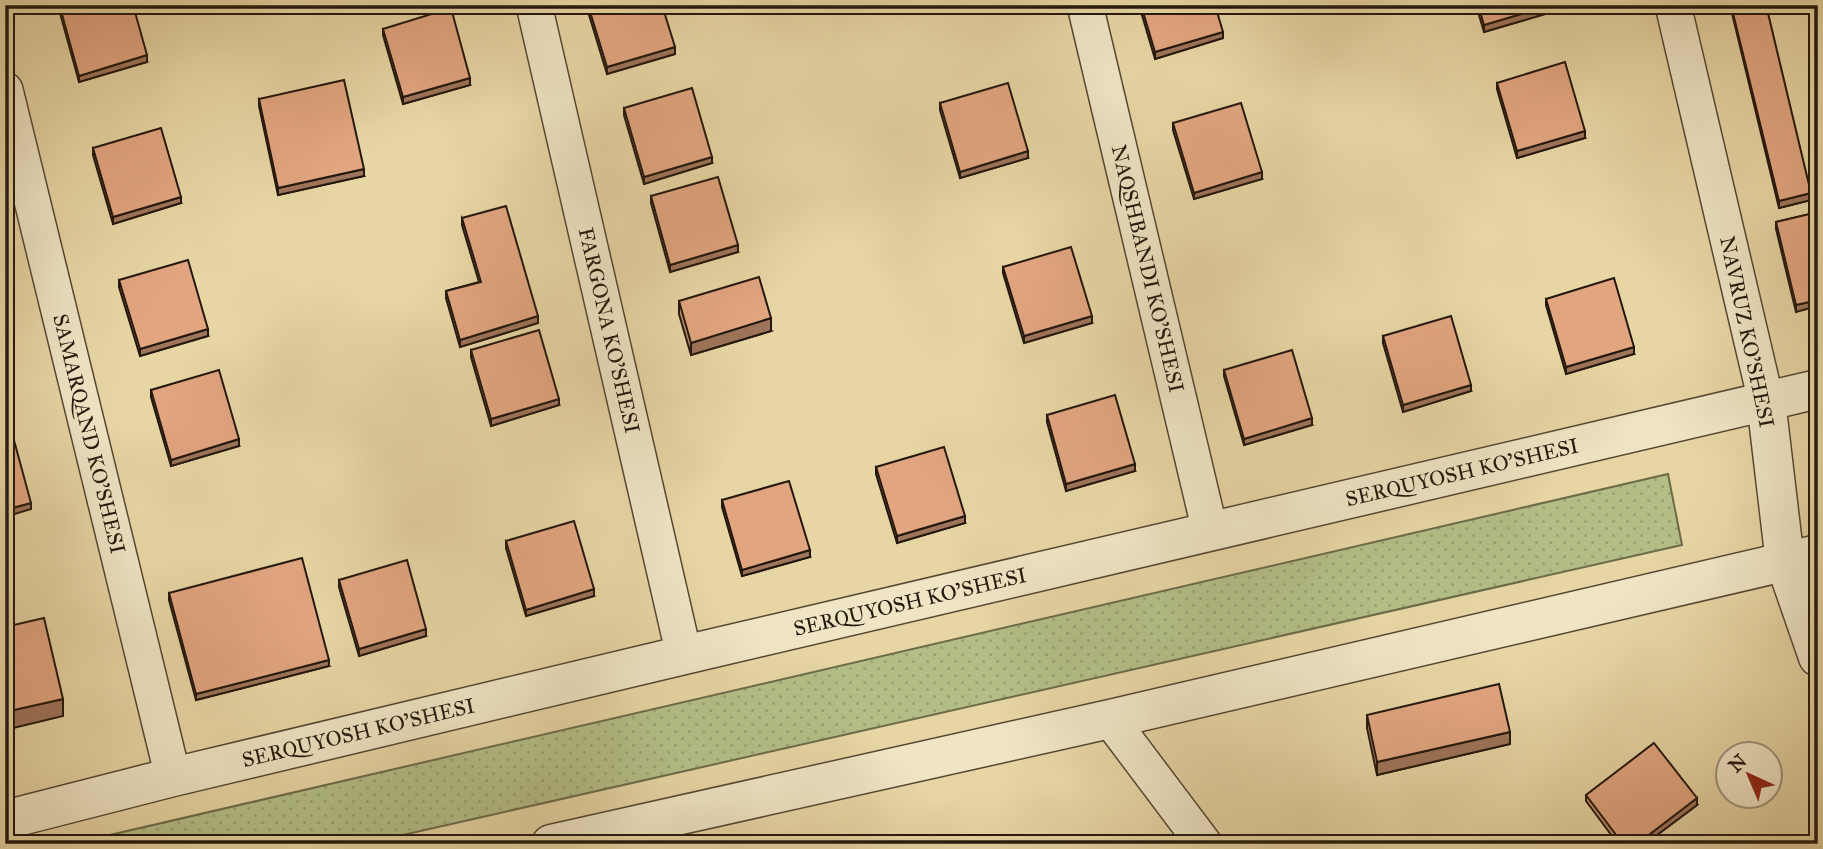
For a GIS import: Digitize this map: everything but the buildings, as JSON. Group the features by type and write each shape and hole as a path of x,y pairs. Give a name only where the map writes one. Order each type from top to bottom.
{"street":[{"name":"FARGONA KO'SHESI","path":"534,5 684,655"},
{"name":"NAQSHBANDI KO'SHESI","path":"1085,5 1210,531"},
{"name":"NAVRUZ KO'SHESI","path":"1673,5 1801,558 1818,657"},
{"name":"SAMARQAND KO'SHESI","path":"5,90 173,777"},
{"name":"SERQUYOSH KO'SHESI","path":"5,820 173,777 684,655 1818,389"},
{"path":"551,844 1110,719 1801,558"},
{"path":"1110,719 1204,844"}],"green space":[{"path":"1668,474 1682,545 363,844 71,844"}]}
